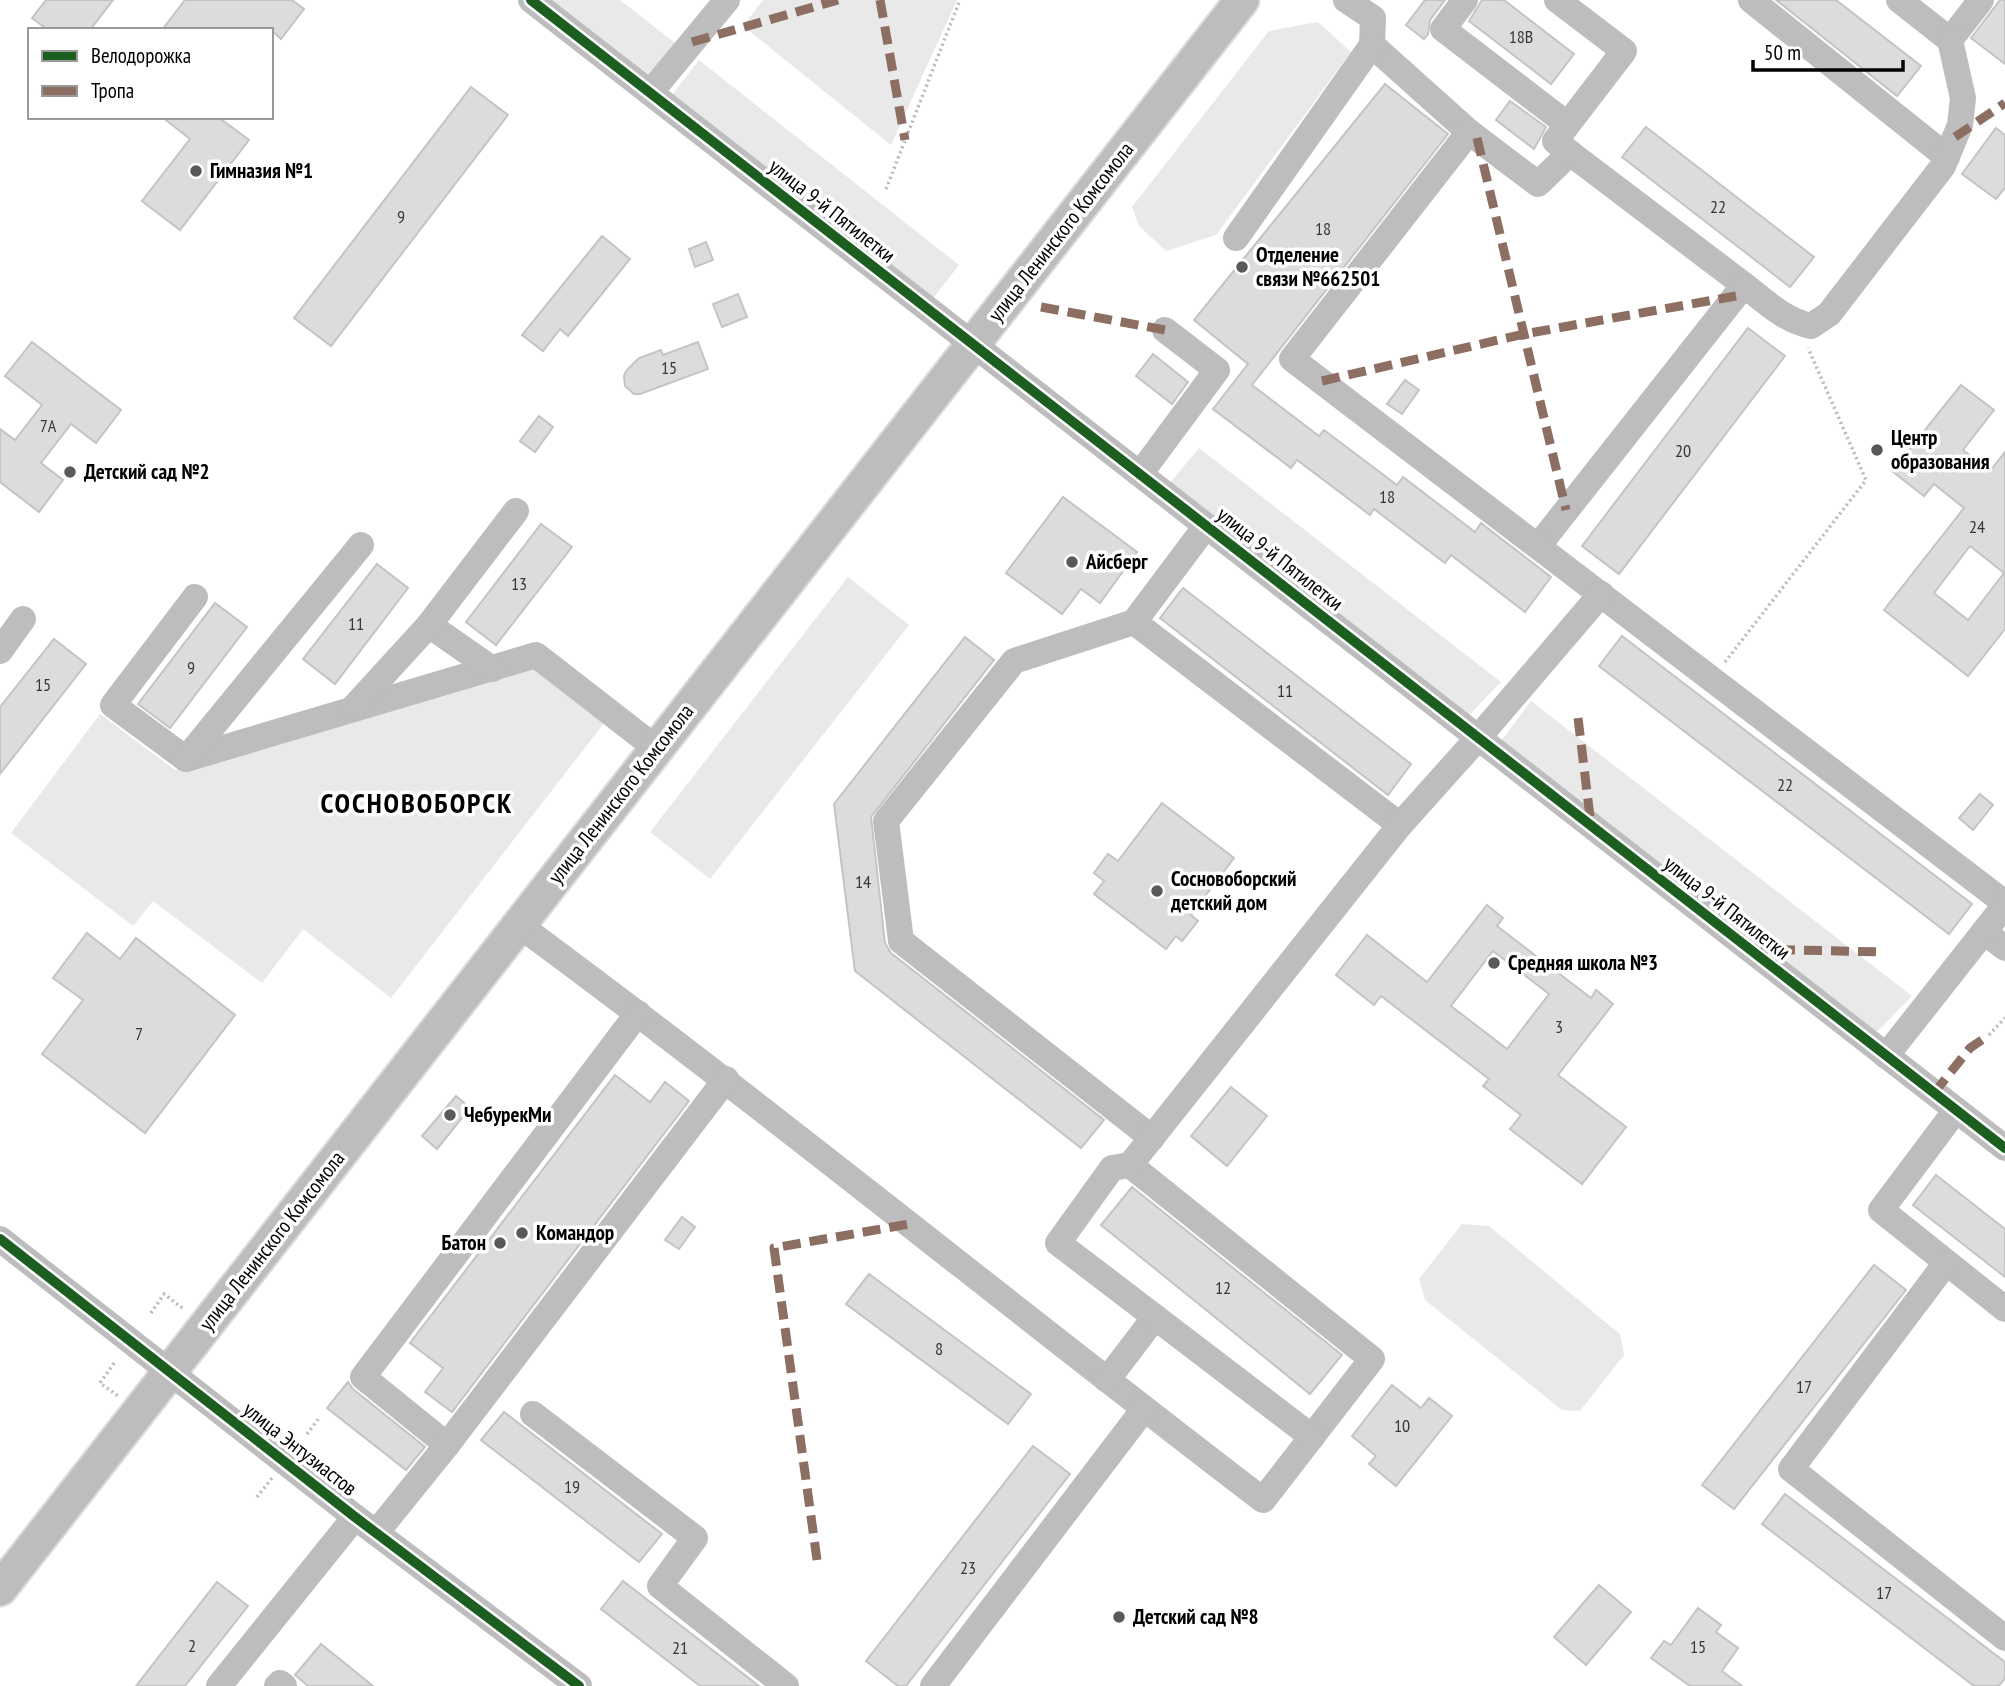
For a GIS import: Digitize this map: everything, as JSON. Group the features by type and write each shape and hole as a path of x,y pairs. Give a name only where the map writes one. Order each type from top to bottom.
{"main road":[{"name":"улица Ленинского Комсомола","path":"0,1589 1242,0"}],"street":[{"name":"улица 9-й Пятилетки","path":"531,0 2005,1148"},
{"path":"650,93 727,0"},
{"path":"1236,238 1372,45 1373,18 1346,0"},
{"path":"1465,0 1443,29 1567,124"},
{"path":"1557,0 1624,51 1555,141 1782,316 1811,326 1829,314 1943,166 1960,125 1963,98 1950,40 1899,0"},
{"path":"1751,0 1947,157"},
{"path":"1950,40 1981,0"},
{"path":"1372,45 1469,132 1538,184 1570,152"},
{"path":"1469,132 1292,359 1539,545 2005,904 1886,1056"},
{"path":"1539,545 1745,285"},
{"path":"1140,474 1217,370 1165,330"},
{"path":"353,708 429,625 516,511"},
{"path":"1152,1138 901,941 886,821 1014,661 1134,622 1206,526"},
{"path":"186,759 361,545"},
{"path":"1312,1437 1058,1243 1112,1168 1130,1165 1401,825 1601,594"},
{"path":"186,759 113,705 195,597"},
{"path":"0,651 23,619"},
{"path":"1134,622 1401,825"},
{"path":"429,625 492,669"},
{"path":"186,759 536,655 657,749"},
{"path":"519,925 726,1080 1263,1500 1373,1359 1130,1165"},
{"path":"1983,932 2005,948"},
{"path":"447,1445 363,1377 638,1013"},
{"path":"219,1686 366,1525 447,1445 726,1080"},
{"path":"1956,1110 1881,1210 2005,1309"},
{"name":"улица Энтузиастов","path":"0,1239 366,1525 579,1686"},
{"path":"1946,1263 1791,1469 2005,1638"},
{"path":"1107,1380 1155,1317"},
{"path":"933,1686 1144,1409"},
{"path":"533,1414 695,1538 660,1586 786,1686"},
{"path":"277,1686 280,1683 284,1686"}],"path":[{"path":"886,189 960,0"},
{"path":"1712,679 1866,480 1806,342 1811,326"},
{"path":"1989,1035 2005,1018"},
{"path":"151,1313 164,1294 185,1310"},
{"path":"114,1363 100,1383 124,1400"},
{"path":"307,1434 319,1418"},
{"path":"257,1497 273,1477"}],"shaded area":[{"path":"552,0 620,0 675,43 649,76"},
{"path":"763,0 957,0 891,145 743,26"},
{"path":"1318,22 1351,52 1216,235 1166,251 1139,226 1132,207 1269,31"},
{"path":"699,60 959,265 931,301 671,96"},
{"path":"1199,448 1501,682 1469,715 1168,485"},
{"path":"848,577 909,625 710,879 650,832"},
{"path":"536,665 608,718 391,998 303,929 262,983 153,901 133,926 11,833 100,714 175,770"},
{"path":"1531,701 1912,996 1876,1033 1498,745"},
{"path":"1462,1224 1489,1226 1620,1334 1624,1355 1580,1411 1562,1410 1425,1300 1419,1279"}],"building":[{"path":"46,0 113,0 92,28 45,28 32,18"},
{"path":"185,0 292,0 304,9 281,39 273,32 273,28 164,28"},
{"path":"1425,0 1445,0 1430,20 1428,34 1424,39 1406,25"},
{"path":"1482,0 1504,0 1574,54 1551,84 1469,21"},
{"path":"1776,0 1836,0 1921,66 1897,96"},
{"path":"2000,0 2005,0 2005,64 1971,38"},
{"path":"1385,84 1448,134 1252,385 1319,436 1324,430 1397,485 1403,477 1475,532 1481,523 1551,577 1525,612 1451,555 1445,563 1374,509 1370,515 1297,460 1291,468 1213,409 1248,364 1194,320"},
{"path":"471,87 508,115 331,346 294,318"},
{"path":"1510,101 1546,127 1534,149 1496,120"},
{"name":"Гимназия №1","path":"165,119 221,119 249,140 180,230 142,201 190,139"},
{"path":"1646,127 1814,257 1790,287 1622,157"},
{"path":"1996,128 2005,135 2005,188 1996,199 1962,174"},
{"path":"602,236 630,259 568,336 560,329 543,351 522,335"},
{"path":"706,242 713,260 695,267 689,249"},
{"path":"738,294 747,317 722,327 713,304"},
{"path":"1748,328 1785,356 1619,574 1582,546"},
{"path":"32,342 121,410 96,443 71,424 41,463 63,480 39,512 0,482 0,429 15,440 42,405 5,376"},
{"path":"698,342 708,369 640,394 634,394 625,386 626,371 639,358 661,350 663,355"},
{"path":"1153,354 1188,382 1172,404 1136,376"},
{"path":"1405,380 1419,390 1402,414 1387,404"},
{"path":"1961,385 1994,410 1963,450 1990,471 2005,452 2005,629 1968,676 1884,610 1964,508 1934,484 1924,496 1892,471","holes":["1970,546 2004,573 1968,620 1934,593"]},
{"path":"539,416 553,427 535,452 520,441"},
{"name":"Айсберг","path":"1063,497 1137,552 1100,603 1081,589 1062,614 1006,573"},
{"path":"541,524 572,547 496,645 466,622"},
{"path":"377,564 408,588 335,684 303,659"},
{"path":"1183,588 1411,764 1388,795 1160,618"},
{"path":"215,603 247,627 170,728 138,704"},
{"path":"1622,636 1972,904 1949,934 1599,666"},
{"path":"965,637 994,660 871,817 885,943 891,953 1104,1120 1081,1148 855,971 834,804"},
{"path":"54,639 86,664 0,774 0,707"},
{"path":"1980,794 1993,805 1973,830 1959,818"},
{"name":"Сосновоборский детский дом","path":"1162,803 1234,858 1191,915 1198,921 1182,941 1176,936 1166,949 1094,894 1104,881 1094,873 1108,854 1118,861"},
{"path":"1487,905 1503,918 1497,926 1591,998 1596,990 1613,1004 1558,1075 1626,1127 1582,1184 1510,1129 1521,1115 1483,1086 1489,1079 1381,996 1374,1005 1336,975 1367,935 1427,982","holes":["1493,951 1549,994 1507,1049 1451,1006"]},
{"path":"87,933 120,959 136,938 235,1015 145,1133 42,1054 83,1000 53,978"},
{"path":"615,1075 650,1102 665,1082 689,1101 452,1412 425,1392 443,1368 410,1343"},
{"path":"1231,1087 1267,1116 1227,1166 1191,1136"},
{"path":"456,1096 470,1108 437,1149 422,1136"},
{"path":"1936,1175 2005,1229 2005,1277 1913,1205"},
{"path":"1132,1187 1342,1355 1310,1394 1101,1225"},
{"path":"682,1217 695,1227 679,1249 665,1240"},
{"path":"1874,1265 1906,1290 1734,1509 1702,1485"},
{"path":"869,1274 1031,1394 1008,1424 846,1304"},
{"path":"348,1382 353,1389 425,1447 406,1470 327,1408"},
{"path":"1392,1385 1421,1408 1429,1398 1452,1416 1396,1486 1369,1464 1376,1456 1352,1436"},
{"path":"504,1412 662,1534 639,1562 481,1440"},
{"path":"1033,1446 1070,1474 906,1686 898,1686 866,1661"},
{"path":"1785,1494 2005,1662 2005,1678 1999,1686 1974,1686 1762,1524"},
{"path":"623,1581 759,1686 700,1686 601,1609"},
{"path":"217,1582 248,1606 185,1686 136,1686"},
{"path":"1599,1585 1631,1612 1586,1665 1554,1637"},
{"path":"1698,1608 1721,1625 1716,1632 1738,1648 1722,1671 1742,1686 1690,1686 1651,1658 1664,1641 1671,1645"},
{"path":"321,1644 373,1686 308,1686 295,1675"}],"marked path":[{"path":"692,42 838,0"},
{"path":"880,0 905,140"},
{"path":"1955,137 2005,103"},
{"path":"1477,138 1566,510"},
{"path":"1322,381 1524,334 1736,296"},
{"path":"1041,307 1165,330"},
{"path":"1578,718 1591,825"},
{"path":"1750,949 1883,952"},
{"path":"1934,1093 1970,1048 1989,1035"},
{"path":"817,1560 774,1248 909,1224"}],"cycle path":[{"path":"531,0 2005,1148"},
{"path":"0,1239 355,1517 579,1686"}],"place":[{"name":"Гимназия №1","path":"196,171"},
{"name":"Отделение связи №662501","path":"1242,267"},
{"name":"Центр образования","path":"1877,450"},
{"name":"Детский сад №2","path":"70,472"},
{"name":"Айсберг","path":"1072,562"},
{"name":"Сосновоборский детский дом","path":"1157,891"},
{"name":"Средняя школа №3","path":"1494,963"},
{"name":"ЧебурекМи","path":"450,1115"},
{"name":"Командор","path":"522,1233"},
{"name":"Батон","path":"500,1243"},
{"name":"Детский сад №8","path":"1119,1617"}],"district":[{"name":"СОСНОВОБОРСК","path":"417,803"}]}
